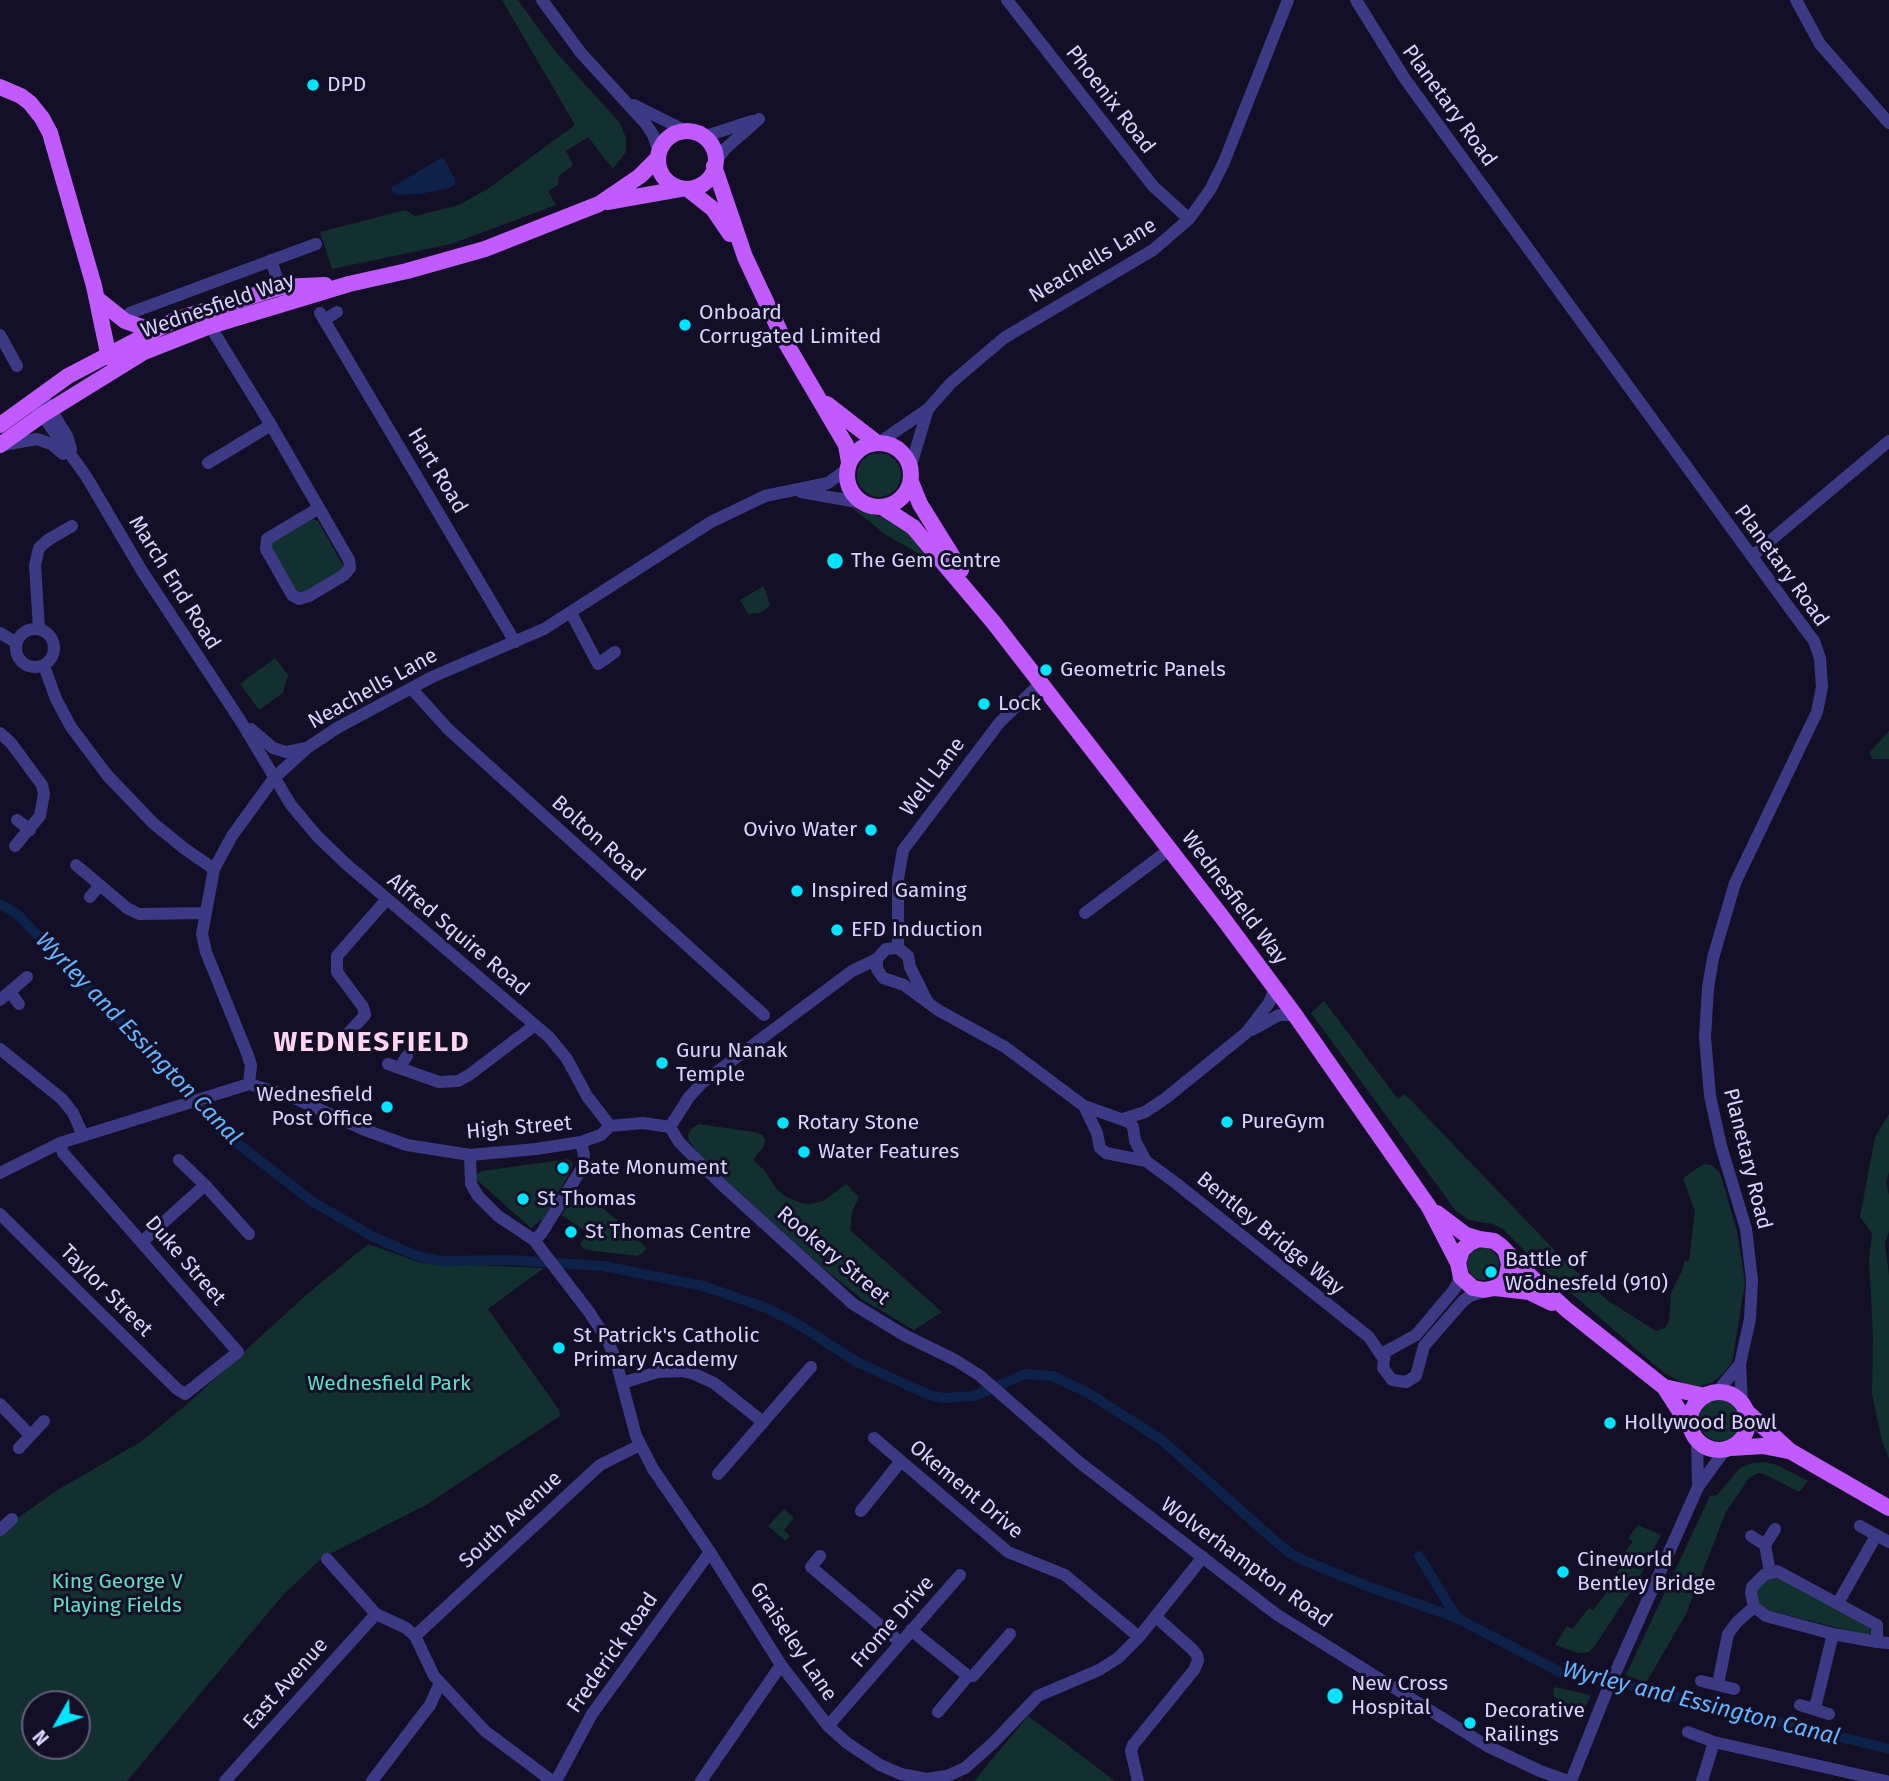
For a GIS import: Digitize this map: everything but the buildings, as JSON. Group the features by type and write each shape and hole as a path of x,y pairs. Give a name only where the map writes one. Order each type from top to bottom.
{"main road":[{"path":"0,87 30,103 47,126 115,356"},
{"path":"685,189 700,186 710,177 714,164 714,153 703,137 686,131 674,134 665,141 658,155 664,176 672,185 685,189 713,209 744,257 783,338 846,445 849,488 863,503 882,507 901,498 911,474 899,449 878,442 820,398"},
{"name":"Wednesfield Way","path":"599,204 640,176 658,155"},
{"path":"714,164 744,257"},
{"name":"Wednesfield Way","path":"115,356 144,352 210,326 349,284 485,249 599,204 685,189"},
{"name":"Wednesfield Way","path":"0,445 42,405 159,328 213,307 281,288 349,284"},
{"path":"97,294 115,356"},
{"path":"97,294 122,319 132,325 159,328"},
{"path":"0,425 42,405 79,369 100,343 103,322"},
{"path":"79,369 115,356"},
{"path":"848,466 855,452 865,445 878,442"},
{"name":"Wednesfield Way","path":"911,474 931,523 995,623"},
{"name":"Wednesfield Way","path":"882,507 913,527 995,623 1170,849 1295,1015 1429,1207 1458,1266"},
{"name":"Wednesfield Way","path":"1429,1207 1459,1231 1479,1239"},
{"path":"1567,1310 1529,1292 1473,1288 1465,1282 1458,1266 1462,1250 1479,1239 1494,1241 1567,1310 1664,1387 1694,1434 1708,1448 1763,1446 1790,1451"},
{"path":"1493,1288 1507,1275 1509,1264 1506,1253"},
{"path":"1664,1387 1711,1394 1728,1393 1790,1451 1889,1508"},
{"path":"1694,1434 1693,1410 1711,1394"},
{"path":"1728,1449 1741,1440 1746,1431 1744,1408"}],"street":[{"path":"542,0 581,53 646,124 653,135 658,155"},
{"name":"Phoenix Road","path":"1007,0 1153,186 1189,219"},
{"name":"Neachells Lane","path":"878,442 928,409 951,383 1004,338 1153,250 1189,219 1210,190 1224,162 1288,0"},
{"name":"Planetary Road","path":"1356,0 1405,79 1814,641 1820,658 1822,687 1817,712 1735,883 1713,958 1708,988 1705,1037 1709,1088 1721,1146 1746,1229 1752,1280 1750,1319 1740,1364 1744,1408"},
{"path":"1796,0 1820,44 1889,123"},
{"path":"625,100 686,131"},
{"path":"703,137 759,119 726,148 714,164"},
{"path":"130,313 316,244"},
{"path":"271,260 284,304"},
{"name":"Hart Road","path":"337,312 322,316 515,642"},
{"path":"210,326 271,425 319,508 349,560 350,568 344,575 299,599 292,595 266,549 267,539 319,508"},
{"path":"0,335 17,359"},
{"path":"42,405 67,436 77,466"},
{"name":"Neachells Lane","path":"911,474 928,409"},
{"path":"208,463 271,425"},
{"name":"March End Road","path":"0,445 39,440 51,444 77,466 240,720 274,778"},
{"path":"1752,556 1889,441"},
{"name":"Neachells Lane","path":"249,1084 251,1065 206,952 202,933 214,869 232,836 274,778 307,748 411,688 544,629 710,522 765,496 828,483 848,466"},
{"name":"Neachells Lane","path":"793,491 863,503"},
{"path":"39,629 35,565 40,548 72,526"},
{"path":"571,613 593,667 615,652"},
{"path":"39,629 50,636 53,655 44,666 34,667 23,663 17,654 17,643 23,633 39,629"},
{"path":"0,632 17,643"},
{"path":"44,666 56,699 71,727 107,775 153,823 214,869"},
{"name":"Well Lane","path":"885,957 897,916 899,869 907,844 1000,722 1042,682"},
{"name":"Bolton Road","path":"411,688 448,729 764,1015"},
{"name":"March End Road","path":"240,720 273,748 286,752 307,748"},
{"path":"0,733 11,743 43,785 42,811 30,830 15,846"},
{"name":"Alfred Squire Road","path":"274,778 291,805 317,836 535,1025 567,1059 587,1097 610,1126"},
{"path":"17,820 30,830"},
{"path":"1085,913 1170,849"},
{"path":"76,865 127,908 139,914 204,913"},
{"path":"90,897 100,885"},
{"path":"339,1043 365,1015 363,1007 337,972 337,956 387,899"},
{"path":"670,1127 689,1097 702,1083 852,971 885,957 908,956 910,967 928,1003"},
{"path":"885,957 883,978 904,985 949,1017 1005,1047 1084,1106 1129,1122 1146,1161"},
{"path":"892,981 905,977 910,967"},
{"path":"19,1004 5,996 27,977"},
{"path":"1246,1033 1269,1003 1275,988"},
{"path":"1097,1133 1103,1122 1145,1112 1182,1087 1246,1033 1279,1015 1295,1015"},
{"path":"407,1056 394,1066 439,1082 458,1081 535,1025"},
{"path":"0,1049 62,1099 73,1113 83,1135"},
{"path":"0,1173 60,1143 249,1084"},
{"name":"High Street","path":"249,1084 292,1097 356,1126 407,1145 470,1155 582,1142 601,1135 610,1126 649,1123 670,1127"},
{"path":"1084,1106 1097,1133 1098,1142 1106,1153 1146,1161"},
{"path":"1123,1155 1133,1146 1145,1112"},
{"name":"Rookery Street","path":"670,1127 679,1142 702,1166 853,1304 892,1328 955,1360 993,1386"},
{"path":"534,1240 541,1234 582,1168 582,1142"},
{"name":"Duke Street","path":"60,1143 63,1153 238,1352 185,1394"},
{"name":"Graiseley Lane","path":"470,1155 471,1184 478,1196 498,1216 534,1240 608,1341 640,1445 663,1485 710,1552 782,1665 828,1726 847,1743 880,1765 917,1779 937,1780 973,1762 1038,1696 1099,1670 1118,1658 1139,1637 1203,1558"},
{"path":"179,1160 246,1225"},
{"name":"Bentley Bridge Way","path":"1146,1161 1369,1338"},
{"path":"142,1241 205,1185"},
{"name":"Taylor Street","path":"0,1214 185,1394"},
{"path":"1458,1266 1458,1283 1416,1335 1385,1352 1385,1374 1392,1380 1402,1383 1416,1376 1424,1346 1463,1301 1493,1288"},
{"path":"1369,1338 1413,1349 1420,1358"},
{"path":"1369,1338 1383,1358"},
{"name":"Planetary Road","path":"1711,1394 1740,1364"},
{"path":"718,1474 811,1367"},
{"path":"622,1383 658,1372 692,1373 714,1383 763,1422"},
{"name":"Wolverhampton Road","path":"993,1386 1079,1462 1276,1614 1486,1746 1569,1781"},
{"path":"0,1404 30,1435"},
{"path":"19,1448 44,1420"},
{"path":"1694,1434 1698,1487"},
{"name":"Okement Drive","path":"874,1438 1008,1552 1065,1576 1139,1637"},
{"name":"South Avenue","path":"415,1636 600,1465 640,1445"},
{"path":"1569,1781 1698,1487 1728,1449"},
{"path":"861,1511 901,1461"},
{"path":"0,1529 12,1519"},
{"path":"1860,1526 1889,1542"},
{"path":"1770,1572 1765,1545 1775,1529"},
{"path":"1751,1536 1765,1545"},
{"path":"1838,1603 1877,1536"},
{"name":"Frederick Road","path":"554,1781 592,1714 710,1552"},
{"path":"820,1556 811,1567 900,1642"},
{"path":"327,1559 376,1614 406,1628 415,1636 440,1683 485,1731 554,1781"},
{"path":"1770,1572 1784,1574 1877,1625 1883,1642 1833,1634 1766,1615 1754,1607 1751,1593 1759,1578 1770,1572"},
{"name":"Frome Drive","path":"828,1726 960,1575"},
{"path":"1718,1684 1728,1634 1754,1607"},
{"name":"East Avenue","path":"225,1781 376,1614"},
{"path":"1138,1781 1131,1751 1133,1745 1194,1670 1198,1661 1192,1649 1156,1617"},
{"path":"911,1630 968,1676"},
{"path":"938,1712 968,1676 973,1676 1010,1634"},
{"path":"1815,1708 1833,1634"},
{"path":"701,1781 782,1665"},
{"path":"1701,1681 1734,1689"},
{"path":"372,1781 429,1705 440,1683"},
{"path":"1800,1705 1829,1714"},
{"path":"1688,1732 1714,1742 1886,1781"},
{"path":"1702,1781 1714,1742"}],"green space":[{"path":"502,0 518,0 555,51 620,123 626,138 626,152 613,169 588,137 566,151 573,165 559,176 558,185 548,191 556,205 451,244 332,269 320,232 405,210 415,216 459,205 489,188 575,125"},
{"path":"879,453 888,454 895,459 900,466 900,484 895,491 888,496 879,497 870,496 863,491 858,484 857,475 858,466 863,459 870,454"},
{"path":"852,508 892,520 903,527 930,555 927,558 886,535"},
{"path":"310,518 318,521 345,569 302,595 295,591 269,546 272,539"},
{"path":"764,586 770,606 760,613 748,614 740,600"},
{"path":"275,658 288,675 283,693 259,710 240,684"},
{"path":"1889,731 1889,759 1873,759 1869,753"},
{"path":"1324,1001 1398,1099 1405,1094 1562,1258 1607,1300 1656,1331 1665,1328 1669,1322 1671,1293 1685,1260 1689,1261 1695,1211 1683,1179 1704,1164 1712,1165 1720,1173 1737,1231 1745,1283 1732,1363 1721,1376 1700,1386 1687,1385 1664,1373 1543,1269 1503,1229 1493,1224 1469,1220 1456,1211 1311,1013"},
{"path":"1889,1114 1889,1172 1886,1183 1889,1195 1889,1231 1885,1244 1889,1276 1889,1459 1882,1441 1872,1394 1873,1337 1869,1260 1872,1233 1860,1217 1875,1137"},
{"path":"699,1124 763,1135 764,1146 753,1160 786,1197 811,1204 823,1201 846,1184 859,1197 852,1212 850,1230 942,1312 914,1330 863,1300 818,1264 701,1157 689,1141 688,1134"},
{"path":"569,1159 573,1164 571,1171 543,1219 531,1228 476,1179 477,1174 482,1171"},
{"path":"579,1189 631,1231 647,1249 638,1256 586,1250 580,1245 588,1233 561,1215"},
{"path":"368,1244 421,1263 544,1268 488,1309 559,1410 560,1416 426,1505 322,1558 283,1595 127,1781 0,1781 0,1526 15,1520 56,1491 142,1441 186,1405 305,1296"},
{"path":"1483,1248 1494,1253 1499,1264 1494,1275 1483,1280 1472,1275 1467,1264 1472,1253"},
{"path":"1720,1399 1735,1405 1741,1420 1735,1435 1720,1441 1705,1435 1699,1420 1705,1405"},
{"path":"1764,1462 1777,1465 1808,1481 1799,1492 1764,1474 1758,1473 1749,1478 1726,1512 1686,1614 1646,1683 1626,1675 1710,1496 1717,1495 1740,1468"},
{"path":"784,1509 794,1518 784,1530 790,1536 785,1541 768,1526"},
{"path":"1638,1525 1661,1535 1637,1582 1596,1644 1589,1652 1579,1653 1555,1645 1567,1626 1572,1629 1589,1608 1593,1610 1612,1586 1609,1583 1625,1562 1621,1557 1633,1542 1628,1538"},
{"path":"1778,1578 1869,1626 1870,1634 1763,1609 1757,1601 1757,1590 1763,1581"},
{"path":"1554,1687 1591,1695 1585,1707 1578,1711 1567,1709 1553,1695"},
{"path":"1028,1716 1065,1743 1115,1781 974,1781"}],"water":[{"path":"443,157 455,179 455,185 420,194 397,195 392,192 392,187"}],"waterway":[{"name":"Wyrley and Essington Canal","path":"0,904 17,914 163,1065 219,1129 313,1202 372,1236 401,1249 441,1261 508,1260 603,1266 703,1286 764,1307 796,1323 857,1362 929,1395 943,1398 974,1396 1025,1374 1053,1376 1090,1394 1163,1441 1274,1540 1305,1561 1457,1618 1560,1672 1574,1672 1889,1749"},
{"path":"1419,1556 1457,1618"}],"place":[{"name":"DPD","path":"313,85"},
{"name":"Onboard Corrugated Limited","path":"685,325"},
{"name":"The Gem Centre","path":"835,561"},
{"name":"Geometric Panels","path":"1046,670"},
{"name":"Lock","path":"984,704"},
{"name":"Ovivo Water","path":"871,830"},
{"name":"Inspired Gaming","path":"797,891"},
{"name":"EFD Induction","path":"837,930"},
{"name":"Guru Nanak Temple","path":"662,1063"},
{"name":"Wednesfield Post Office","path":"387,1107"},
{"name":"PureGym","path":"1227,1122"},
{"name":"Rotary Stone","path":"783,1123"},
{"name":"Water Features","path":"804,1152"},
{"name":"Bate Monument","path":"563,1168"},
{"name":"St Thomas","path":"523,1199"},
{"name":"St Thomas Centre","path":"571,1232"},
{"name":"Battle of Wōdnesfeld (910)","path":"1491,1272"},
{"name":"St Patrick's Catholic Primary Academy","path":"559,1348"},
{"name":"Hollywood Bowl","path":"1610,1423"},
{"name":"Cineworld Bentley Bridge","path":"1563,1572"},
{"name":"New Cross Hospital","path":"1335,1696"},
{"name":"Decorative Railings","path":"1470,1723"}],"district":[{"name":"WEDNESFIELD","path":"372,1043"}],"park label":[{"name":"Wednesfield Park","path":"389,1384"},
{"name":"King George V Playing Fields","path":"117,1594"}]}
